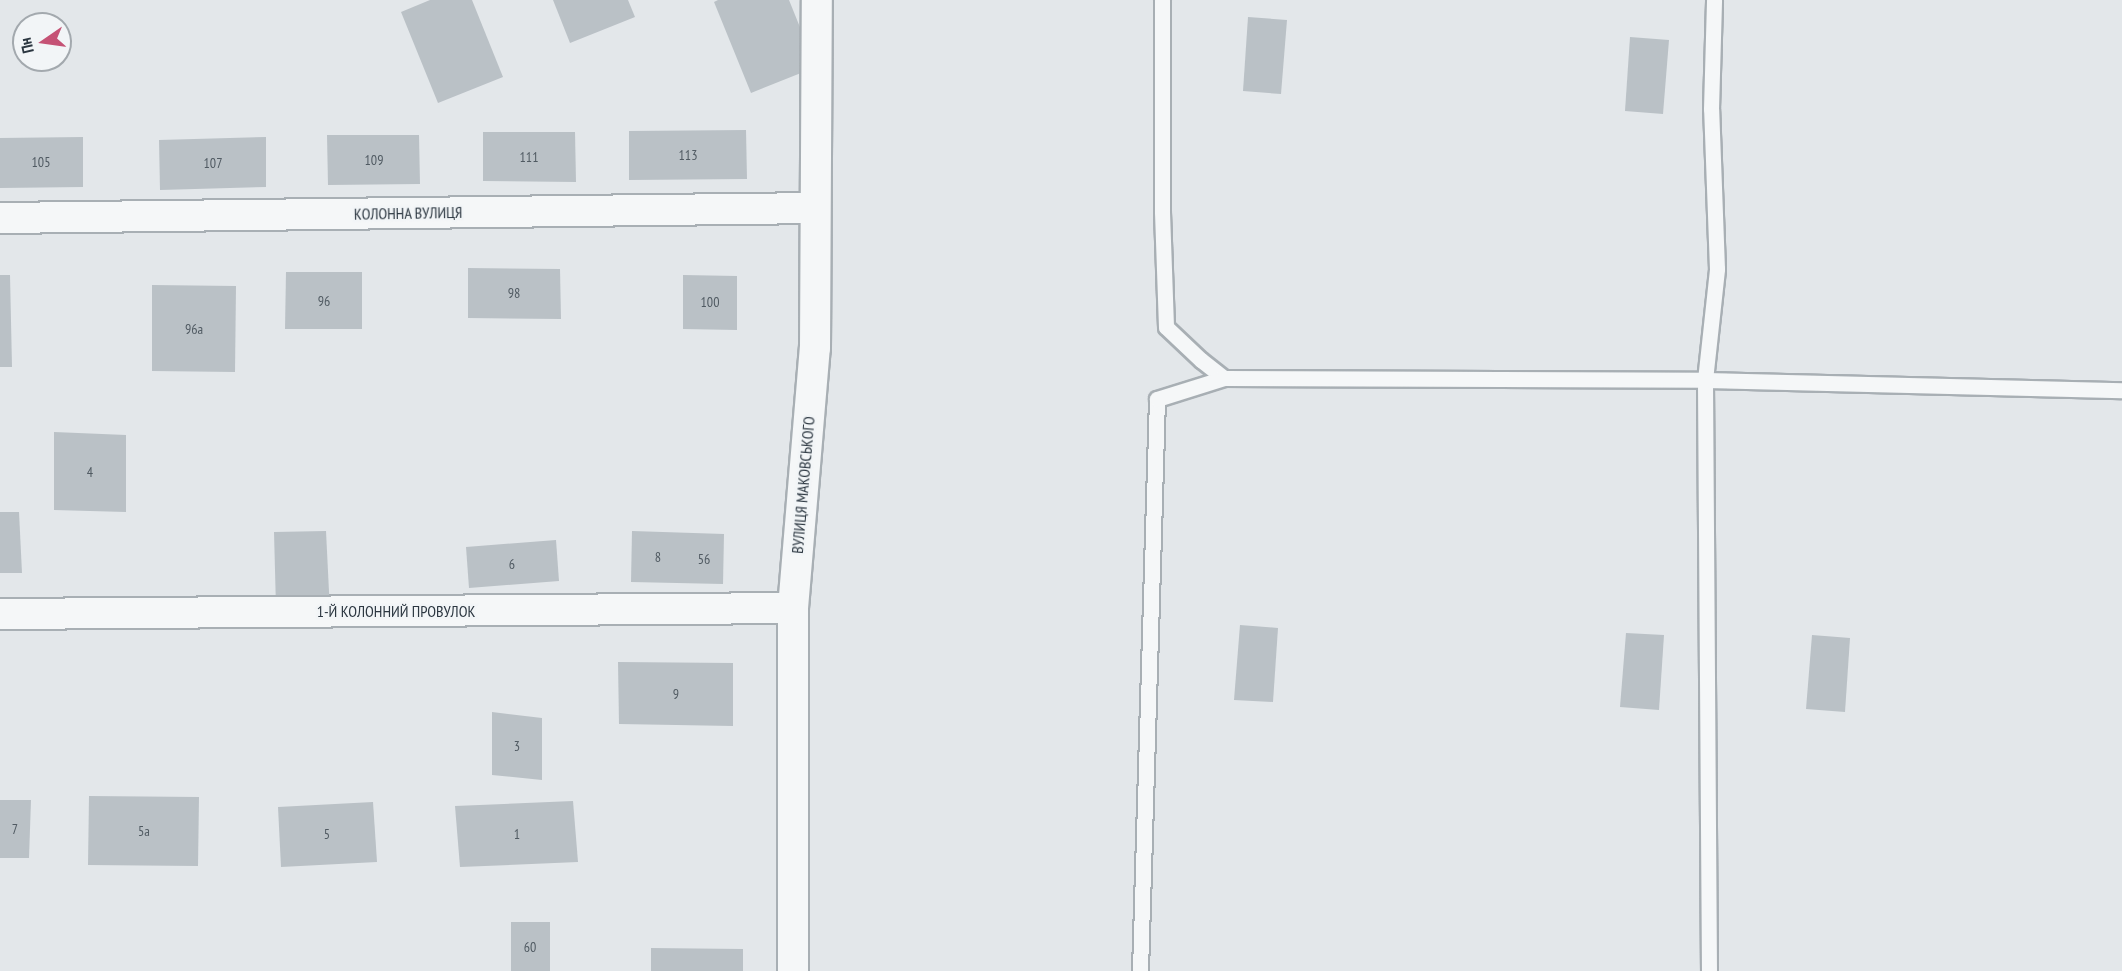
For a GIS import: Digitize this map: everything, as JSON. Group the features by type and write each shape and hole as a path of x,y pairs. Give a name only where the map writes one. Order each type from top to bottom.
{"street":[{"name":"ВУЛИЦЯ МАКОВСЬКОГО","path":"793,971 793,608 814,348 817,0"},
{"name":"КОЛОННА ВУЛИЦЯ","path":"0,218 815,208"},
{"name":"1-Й КОЛОННИЙ ПРОВУЛОК","path":"0,614 793,608"}],"lane":[{"path":"1162,0 1162,212 1166,327 1224,378"},
{"path":"1709,971 1705,380 1717,269 1711,109 1714,0"},
{"path":"1140,971 1157,399 1224,378 1705,380 2122,390"}],"building":[{"path":"430,0 472,0 503,77 438,103 401,12"},
{"path":"553,0 628,0 635,17 570,43"},
{"path":"718,0 789,0 816,67 751,93 714,2"},
{"path":"1248,17 1287,20 1281,94 1243,91"},
{"path":"1630,37 1669,40 1663,114 1625,111"},
{"path":"746,130 747,179 629,180 629,131"},
{"path":"483,132 575,132 576,182 483,181"},
{"path":"327,135 419,135 420,184 328,185"},
{"path":"83,137 83,187 0,188 0,138"},
{"path":"266,137 266,187 160,190 159,140"},
{"path":"468,268 560,269 561,319 468,318"},
{"path":"286,272 362,272 362,329 285,329"},
{"path":"0,275 10,275 12,367 0,367"},
{"path":"683,275 737,276 737,330 683,329"},
{"path":"152,285 236,286 235,372 152,371"},
{"path":"54,432 126,435 126,512 54,510"},
{"path":"0,512 19,512 22,573 0,573"},
{"path":"326,531 330,612 276,608 274,532"},
{"path":"632,531 724,534 723,584 631,582"},
{"path":"556,540 559,581 469,588 466,547"},
{"path":"1240,625 1278,628 1273,702 1234,700"},
{"path":"1626,633 1664,635 1659,710 1620,707"},
{"path":"1812,635 1850,638 1845,712 1806,709"},
{"path":"618,662 733,663 733,726 619,724"},
{"path":"492,712 542,718 542,780 492,775"},
{"path":"89,796 199,797 198,866 88,865"},
{"path":"0,800 31,800 29,858 0,858"},
{"path":"573,801 578,862 460,867 455,806"},
{"path":"373,802 377,862 281,867 278,807"},
{"path":"511,922 550,922 550,971 511,971"},
{"path":"651,948 743,949 743,971 651,971"}]}
